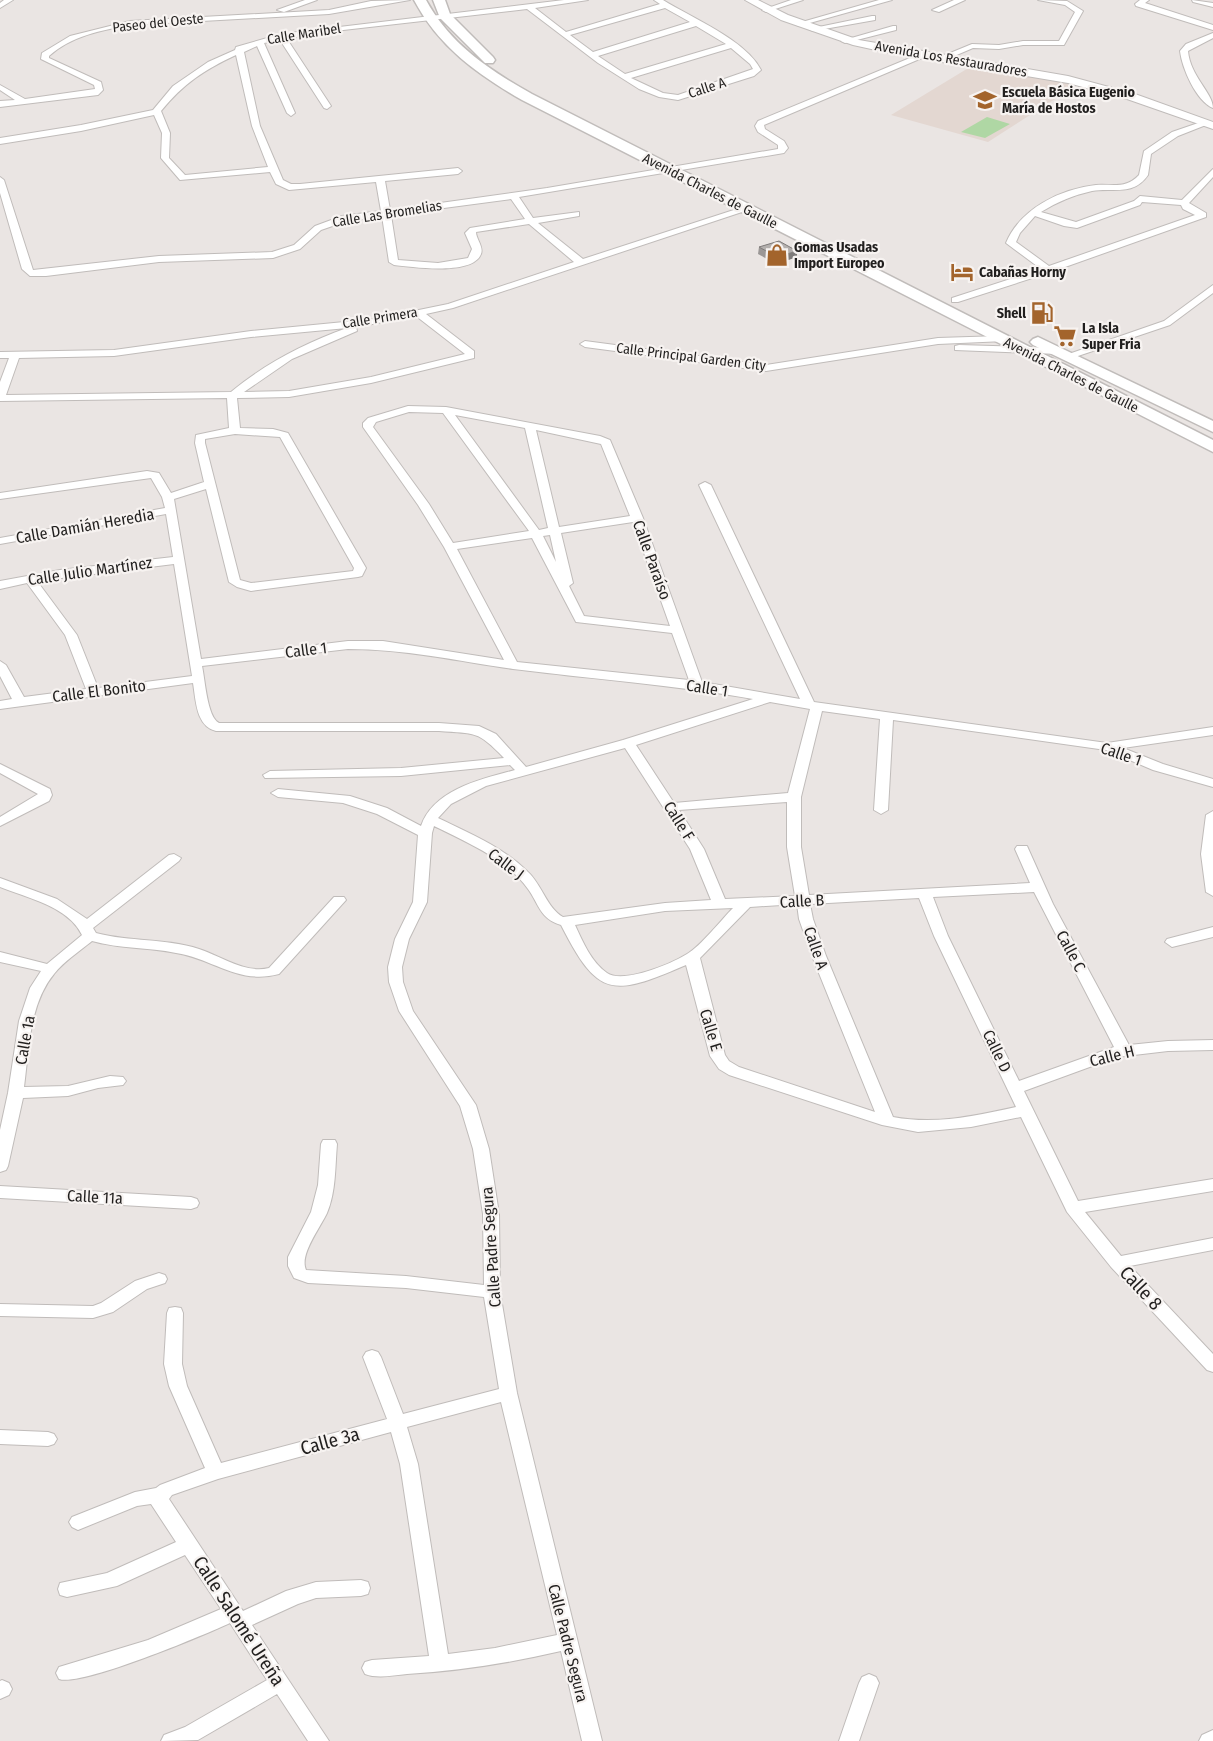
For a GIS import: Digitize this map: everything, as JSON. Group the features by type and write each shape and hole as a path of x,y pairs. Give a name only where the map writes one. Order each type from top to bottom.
{"main road":[{"name":"Avenida Charles de Gaulle","path":"420,0 428,18 456,50 482,71 527,97 1213,447"},
{"name":"Avenida Charles de Gaulle","path":"439,0 444,15 490,61 520,81 1063,354 1213,427"}],"street":[{"path":"0,6 9,0"},
{"name":"Paseo del Oeste","path":"269,14 313,0"},
{"name":"Paseo del Oeste","path":"0,104 95,93 99,90 98,84 45,59 49,50 93,32 130,23 269,14 406,0"},
{"name":"Calle Maribel","path":"157,112 176,88 211,64 239,49 281,36 444,15 584,0"},
{"name":"Calle A","path":"529,7 591,55 625,77 668,97 678,98 751,74 757,70 755,62 732,45 658,0"},
{"name":"Avenida Los Restauradores","path":"750,0 766,10 845,41 1092,84 1151,102 1210,125"},
{"path":"766,10 799,0"},
{"path":"799,24 888,0"},
{"path":"936,10 961,0"},
{"path":"942,58 972,46 999,47 1023,43 1061,43 1079,11 1067,3 1042,0"},
{"path":"1145,0 1139,4 1212,34"},
{"path":"1196,0 1213,5"},
{"path":"563,35 666,5"},
{"path":"813,29 872,18"},
{"path":"591,55 696,23"},
{"path":"845,41 894,28"},
{"path":"1212,34 1189,46 1184,51 1184,59 1190,74 1213,106"},
{"path":"281,36 327,106"},
{"path":"259,42 291,113"},
{"path":"625,77 732,45"},
{"path":"239,49 256,126 279,182 289,187 458,171"},
{"name":"Calle Las Bromelias","path":"0,180 27,269 30,272 46,273 159,260 273,255 302,244 325,224 342,219 514,196 781,152 784,148 781,143 761,130 761,123 925,55"},
{"path":"0,87 25,102"},
{"path":"0,141 81,128 157,112 166,133 165,158 183,178 274,169"},
{"path":"1048,270 1011,242 1018,226 1034,212 1059,200 1095,188 1115,190 1134,185 1147,171 1147,153 1175,134 1210,125"},
{"path":"1184,203 1213,172"},
{"path":"380,179 394,262 418,265 456,265 466,263 473,260 477,250 470,231 576,214"},
{"path":"514,196 531,221 580,262"},
{"path":"1034,212 1067,224 1077,224 1137,203 1140,199 1184,203 1186,207 1208,215"},
{"name":"Calle Primera","path":"0,355 114,353 251,334 375,322 450,306 746,209"},
{"path":"955,300 1208,215"},
{"name":"Calle Principal Garden City","path":"916,345 1063,354 1167,323 1213,288"},
{"path":"15,354 0,397 232,396 317,391 470,356 470,353 418,313"},
{"path":"232,396 254,376 289,357 335,336 375,322"},
{"name":"Calle Principal Garden City","path":"585,344 766,368 938,341 1001,339"},
{"path":"232,396 235,431"},
{"path":"512,665 450,547 368,423 408,409 446,410 530,427 556,529 569,594"},
{"path":"446,410 534,532 569,594 580,619 677,630"},
{"name":"Calle Paraíso","path":"530,427 600,439 609,446 698,686"},
{"path":"235,431 273,432 284,435 360,568 358,574 260,586 241,585 235,582 200,437 235,431"},
{"path":"0,496 147,474 155,475 168,497 203,707 209,723 216,727 463,728 479,730 491,737 519,766"},
{"path":"168,497 211,484"},
{"path":"705,485 813,706"},
{"name":"Calle Damián Heredia","path":"0,541 170,510"},
{"path":"450,547 534,532 637,518"},
{"name":"Calle Julio Martínez","path":"0,585 60,573 180,560"},
{"path":"30,578 71,635 93,692"},
{"name":"Calle 1","path":"195,663 369,644 512,665 698,686 813,706 1109,747 1158,767 1213,783"},
{"path":"0,665 20,701"},
{"name":"Calle El Bonito","path":"0,705 199,679"},
{"path":"270,775 401,772 519,766 628,743 768,698"},
{"name":"Calle A","path":"813,706 794,798 794,847 803,901 810,928 844,1021 887,1121"},
{"path":"881,810 886,716"},
{"path":"1109,747 1213,731"},
{"name":"Calle F","path":"628,743 697,849 720,904"},
{"path":"428,826 446,801 519,766"},
{"path":"0,768 45,792 46,795 0,822"},
{"name":"Calle J","path":"278,793 345,799 428,826 511,864 532,885 549,915 556,920 566,922"},
{"path":"672,808 794,798"},
{"path":"1213,815 1209,835 1208,869 1213,892"},
{"name":"Calle Padre Segura","path":"428,826 420,902 402,939 395,967 396,982 406,1011 468,1105 482,1149 491,1214 492,1292 508,1393 592,1741"},
{"name":"Calle C","path":"1022,849 1046,904 1124,1050"},
{"name":"Calle 1a","path":"0,1166 16,1093 26,1020 37,988 50,969 88,931 174,858"},
{"path":"0,882 58,905 81,919 88,931 122,944 172,946 194,952 254,975 265,975 274,971 339,900"},
{"name":"Calle B","path":"566,922 665,907 1039,887"},
{"name":"Calle D","path":"924,894 941,936 1073,1208"},
{"path":"566,922 586,959 598,973 611,981 629,980 694,957 745,904"},
{"path":"1172,942 1213,932"},
{"path":"0,957 50,969"},
{"name":"Calle E","path":"694,957 692,964 715,1047 724,1065 734,1071 887,1121"},
{"name":"Calle H","path":"1015,1088 1124,1050 1168,1046 1213,1045"},
{"path":"16,1093 68,1091 83,1088 102,1080 118,1082"},
{"path":"887,1121 918,1127 971,1122 1025,1111"},
{"path":"328,1144 326,1185 319,1212 296,1257 296,1266 300,1274 308,1277 406,1282 492,1292"},
{"path":"1073,1208 1213,1184"},
{"name":"Calle 11a","path":"0,1192 190,1203"},
{"name":"Calle 8","path":"1073,1208 1117,1263 1213,1365"},
{"path":"1117,1263 1213,1244"},
{"path":"0,1310 93,1312 107,1308 141,1284 159,1279"},
{"path":"175,1313 173,1364 178,1386 216,1472"},
{"path":"372,1357 397,1422 409,1464 440,1662"},
{"name":"Calle 3a","path":"78,1522 135,1499 160,1498 166,1490 216,1472 508,1393"},
{"path":"0,1437 48,1439"},
{"name":"Calle Salomé Ureña","path":"160,1498 188,1545 319,1741"},
{"path":"67,1589 110,1580 188,1545"},
{"path":"66,1674 122,1659 196,1631 316,1590 361,1588"},
{"path":"372,1668 531,1651 567,1641"},
{"path":"849,1741 869,1682"},
{"path":"171,1741 191,1734 279,1683"},
{"path":"1209,1741 1213,1739"}],"shaded area":[{"name":"Escuela Básica Eugenio María de Hostos","path":"970,67 1077,85 988,142 891,115"}],"green space":[{"path":"987,117 1010,124 985,138 961,132"}],"building":[{"path":"779,241 797,251 777,257 759,247"}],"place":[{"name":"Escuela Básica Eugenio María de Hostos","path":"985,100"},
{"name":"Gomas Usadas Import Europeo","path":"777,255"},
{"name":"Cabañas Horny","path":"962,272"},
{"name":"Shell","path":"1042,313"},
{"name":"La Isla Super Fria","path":"1065,336"}]}
